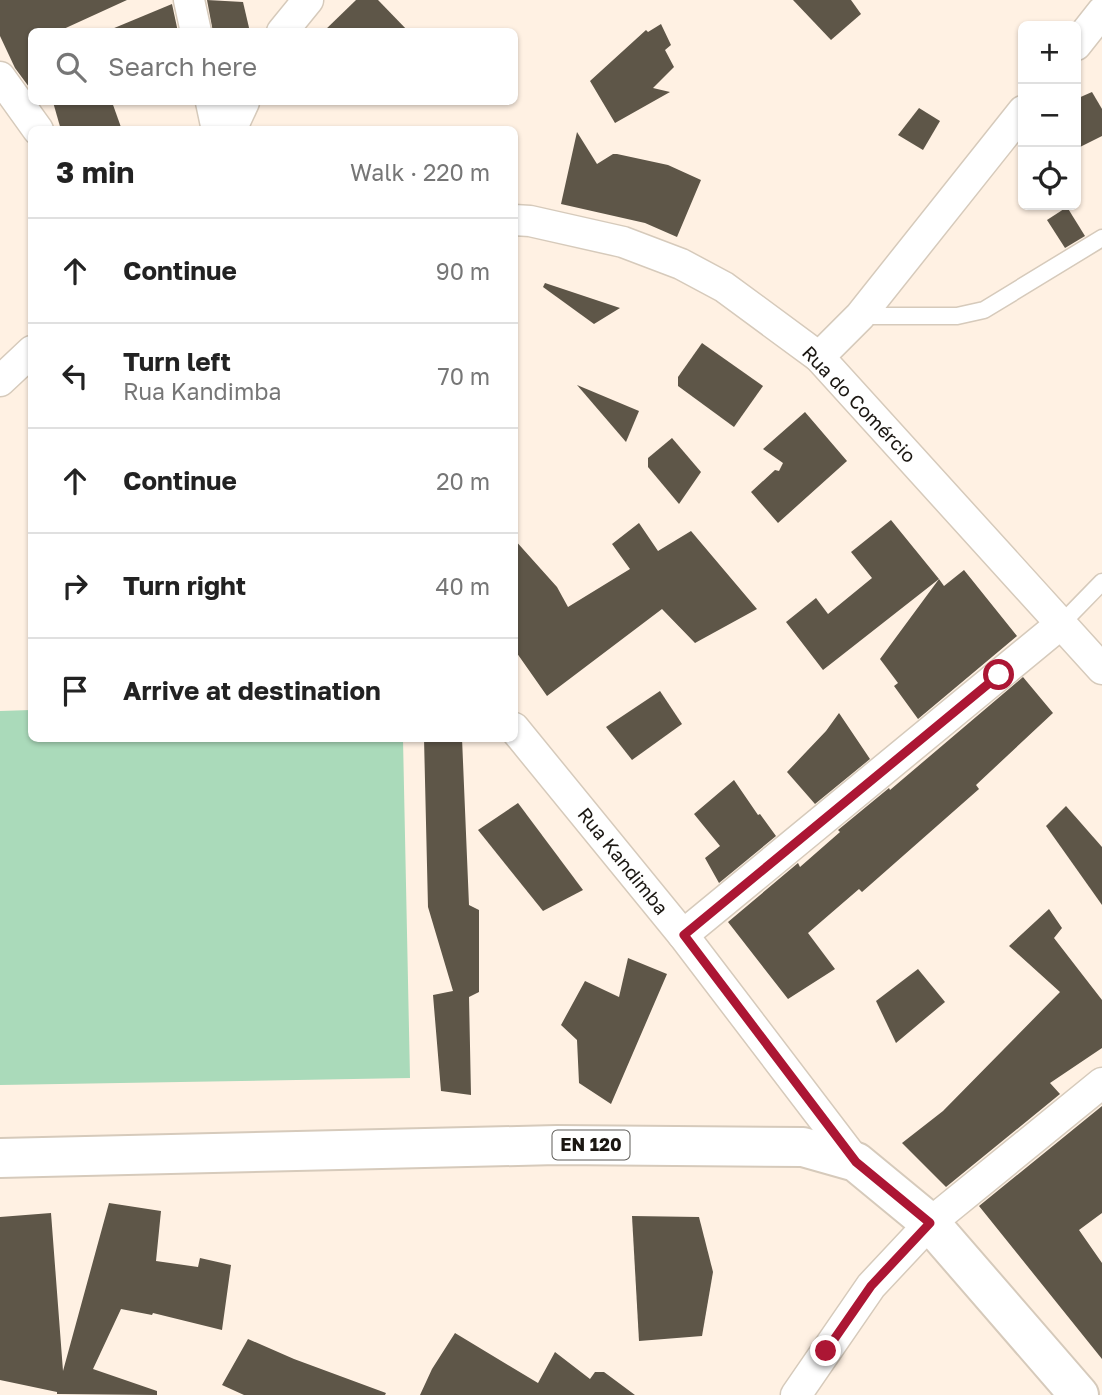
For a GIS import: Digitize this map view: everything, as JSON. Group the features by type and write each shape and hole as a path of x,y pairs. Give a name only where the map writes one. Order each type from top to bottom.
{"main road":[{"name":"EN 120","path":"0,1158 557,1145 803,1147 856,1162 930,1223 1079,1395"}],"street":[{"path":"189,0 195,28"},
{"path":"285,28 308,0"},
{"path":"1081,39 1102,12"},
{"path":"0,77 35,126"},
{"path":"212,105 216,126"},
{"path":"233,126 243,105"},
{"path":"819,357 860,316 1018,117"},
{"name":"Rua do Comércio","path":"518,220 622,242 681,264 724,287 819,357 1102,669"},
{"path":"0,381 28,355"},
{"path":"684,935 1062,623"},
{"name":"Rua Kandimba","path":"518,733 684,935 856,1162"},
{"path":"796,1395 871,1286 930,1223 1102,1083"}],"lane":[{"path":"860,316 957,316 984,310 1102,238"},
{"path":"1062,623 1102,582"}],"green space":[{"path":"28,710 28,742 403,742 410,1078 0,1085 0,711"}],"building":[{"path":"0,0 127,0 66,28 28,28 28,86 15,68 0,36"},
{"path":"207,0 243,2 249,28 212,28"},
{"path":"356,0 378,0 405,28 327,28"},
{"path":"793,0 851,0 861,14 831,40"},
{"path":"172,4 177,28 114,28"},
{"path":"661,24 671,45 665,50 674,67 653,88 670,92 615,123 590,81 646,30 648,32"},
{"path":"1092,92 1102,109 1102,136 1081,146 1081,97"},
{"path":"54,105 113,105 121,126 60,126"},
{"path":"919,108 940,121 923,150 898,135"},
{"path":"577,132 597,164 617,154 668,165 701,180 677,237 645,223 561,204"},
{"path":"1062,210 1069,210 1085,236 1065,248 1047,220"},
{"path":"545,283 620,308 594,324 543,287"},
{"path":"702,343 763,386 734,427 678,386 678,377"},
{"path":"577,385 639,411 626,442"},
{"path":"805,412 847,461 778,523 751,492 775,470 779,471 783,463 763,449"},
{"path":"672,438 701,472 679,504 648,467 648,458"},
{"path":"891,520 939,579 823,670 786,622 816,598 828,614 872,578 851,552"},
{"path":"639,523 658,551 691,531 757,609 695,643 662,609 547,696 518,655 518,543 557,587 568,607 630,569 612,544"},
{"path":"964,570 1017,636 918,719 894,686 898,683 880,659 939,579 944,586"},
{"path":"1023,677 1053,713 976,785 979,789 862,892 859,889 808,933 835,969 788,999 728,922 798,863 800,867 840,832 838,830 889,788 890,790"},
{"path":"660,691 682,724 632,760 606,727"},
{"path":"839,713 870,759 815,804 787,772 826,731"},
{"path":"424,742 462,742 469,905 479,910 479,992 469,997 471,1095 441,1091 433,995 453,991 428,907"},
{"path":"734,780 776,836 719,883 705,858 720,846 694,814"},
{"path":"518,803 583,890 543,911 478,830"},
{"path":"1066,806 1102,847 1102,905 1046,826"},
{"path":"1049,909 1062,928 1054,938 1102,1000 1102,1048 1050,1083 1060,1094 946,1187 902,1143 943,1111 1060,992 1009,946"},
{"path":"628,958 667,974 611,1104 579,1083 577,1040 561,1025 585,981 619,997"},
{"path":"918,969 945,1002 896,1043 876,1001"},
{"path":"1102,1106 1102,1213 1079,1230 1102,1263 1102,1359 979,1206"},
{"path":"109,1203 161,1211 156,1261 198,1267 200,1258 231,1265 222,1330 153,1313 152,1315 121,1309 93,1369 157,1391 157,1395 57,1394 0,1380 0,1217 51,1213 63,1371"},
{"path":"632,1216 699,1217 713,1272 702,1336 639,1341"},
{"path":"455,1333 538,1383 555,1352 590,1379 595,1372 604,1372 635,1395 420,1395 432,1369"},
{"path":"248,1339 386,1393 244,1395 222,1385"}],"route":[{"path":"826,1351 871,1286 930,1223 856,1162 684,935 999,675"}]}
